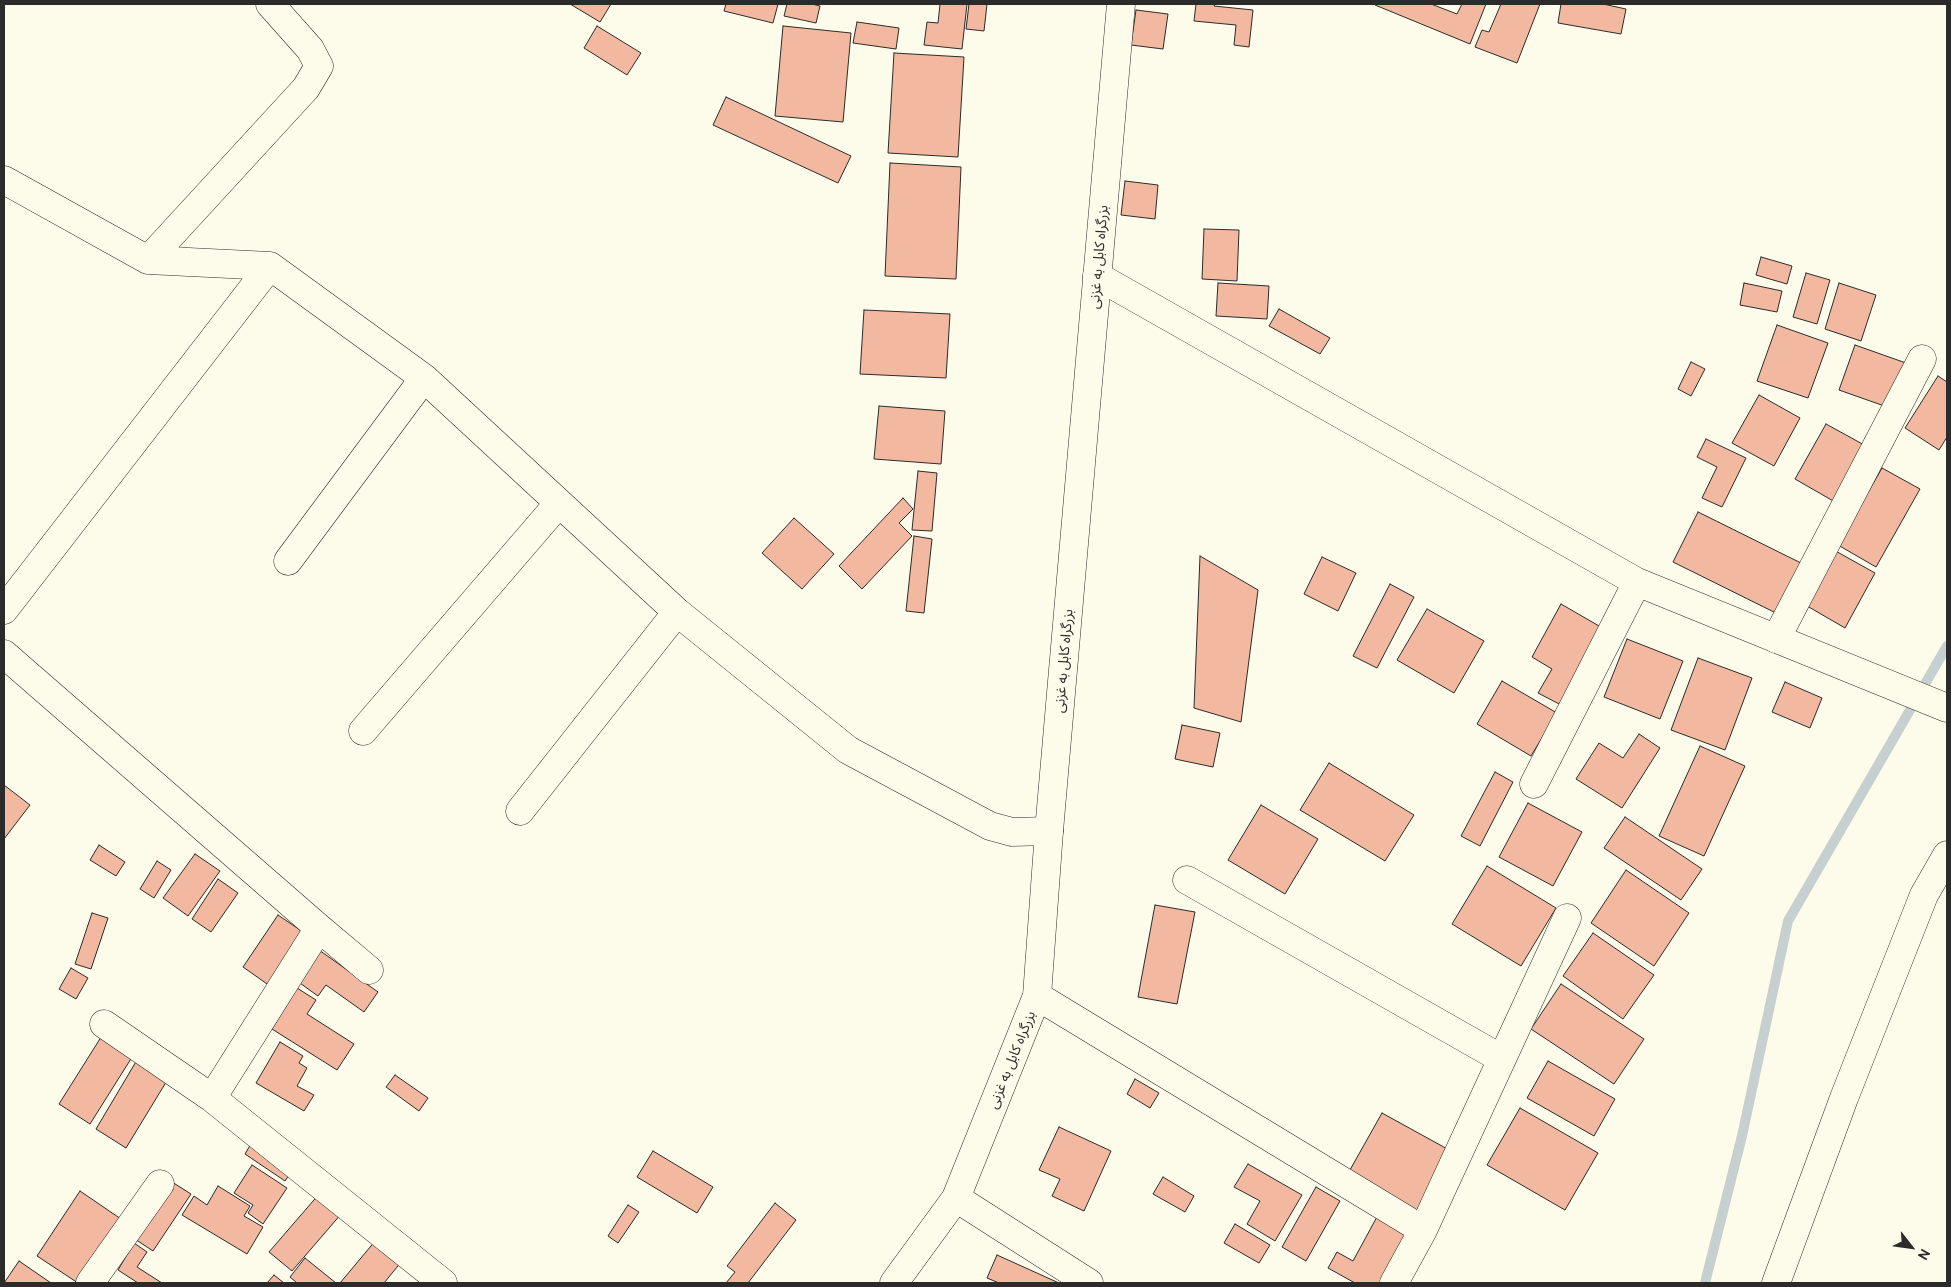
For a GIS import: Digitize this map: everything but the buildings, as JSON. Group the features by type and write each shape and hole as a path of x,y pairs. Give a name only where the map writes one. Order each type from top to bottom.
{"main road":[{"path":"148,260 306,88 319,66 310,49 270,4"},
{"name":"بزرگراه کابل به غزنی","path":"894,1283 956,1198 1037,996 1049,831 1122,4"},
{"path":"4,180 148,260 270,266 424,378 677,612 848,750 990,826 1012,832 1049,831"},
{"path":"4,610 270,266"},
{"path":"1097,276 1637,582 1947,708"},
{"path":"1776,639 1922,359"},
{"path":"288,561 424,378"},
{"path":"363,731 559,503"},
{"path":"1534,784 1637,582"},
{"path":"520,811 677,612"},
{"path":"4,654 369,970"},
{"path":"1776,1283 1844,1098 1924,894 1947,855"},
{"path":"1187,880 1502,1059"},
{"path":"1394,1283 1423,1230 1567,918"},
{"path":"212,1098 319,928"},
{"path":"1037,996 1423,1230"},
{"path":"104,1024 212,1098 443,1283"},
{"path":"90,1283 160,1184"},
{"path":"956,1198 1089,1283"}],"waterway":[{"path":"1705,1283 1742,1136 1788,921 1947,646"}]}
